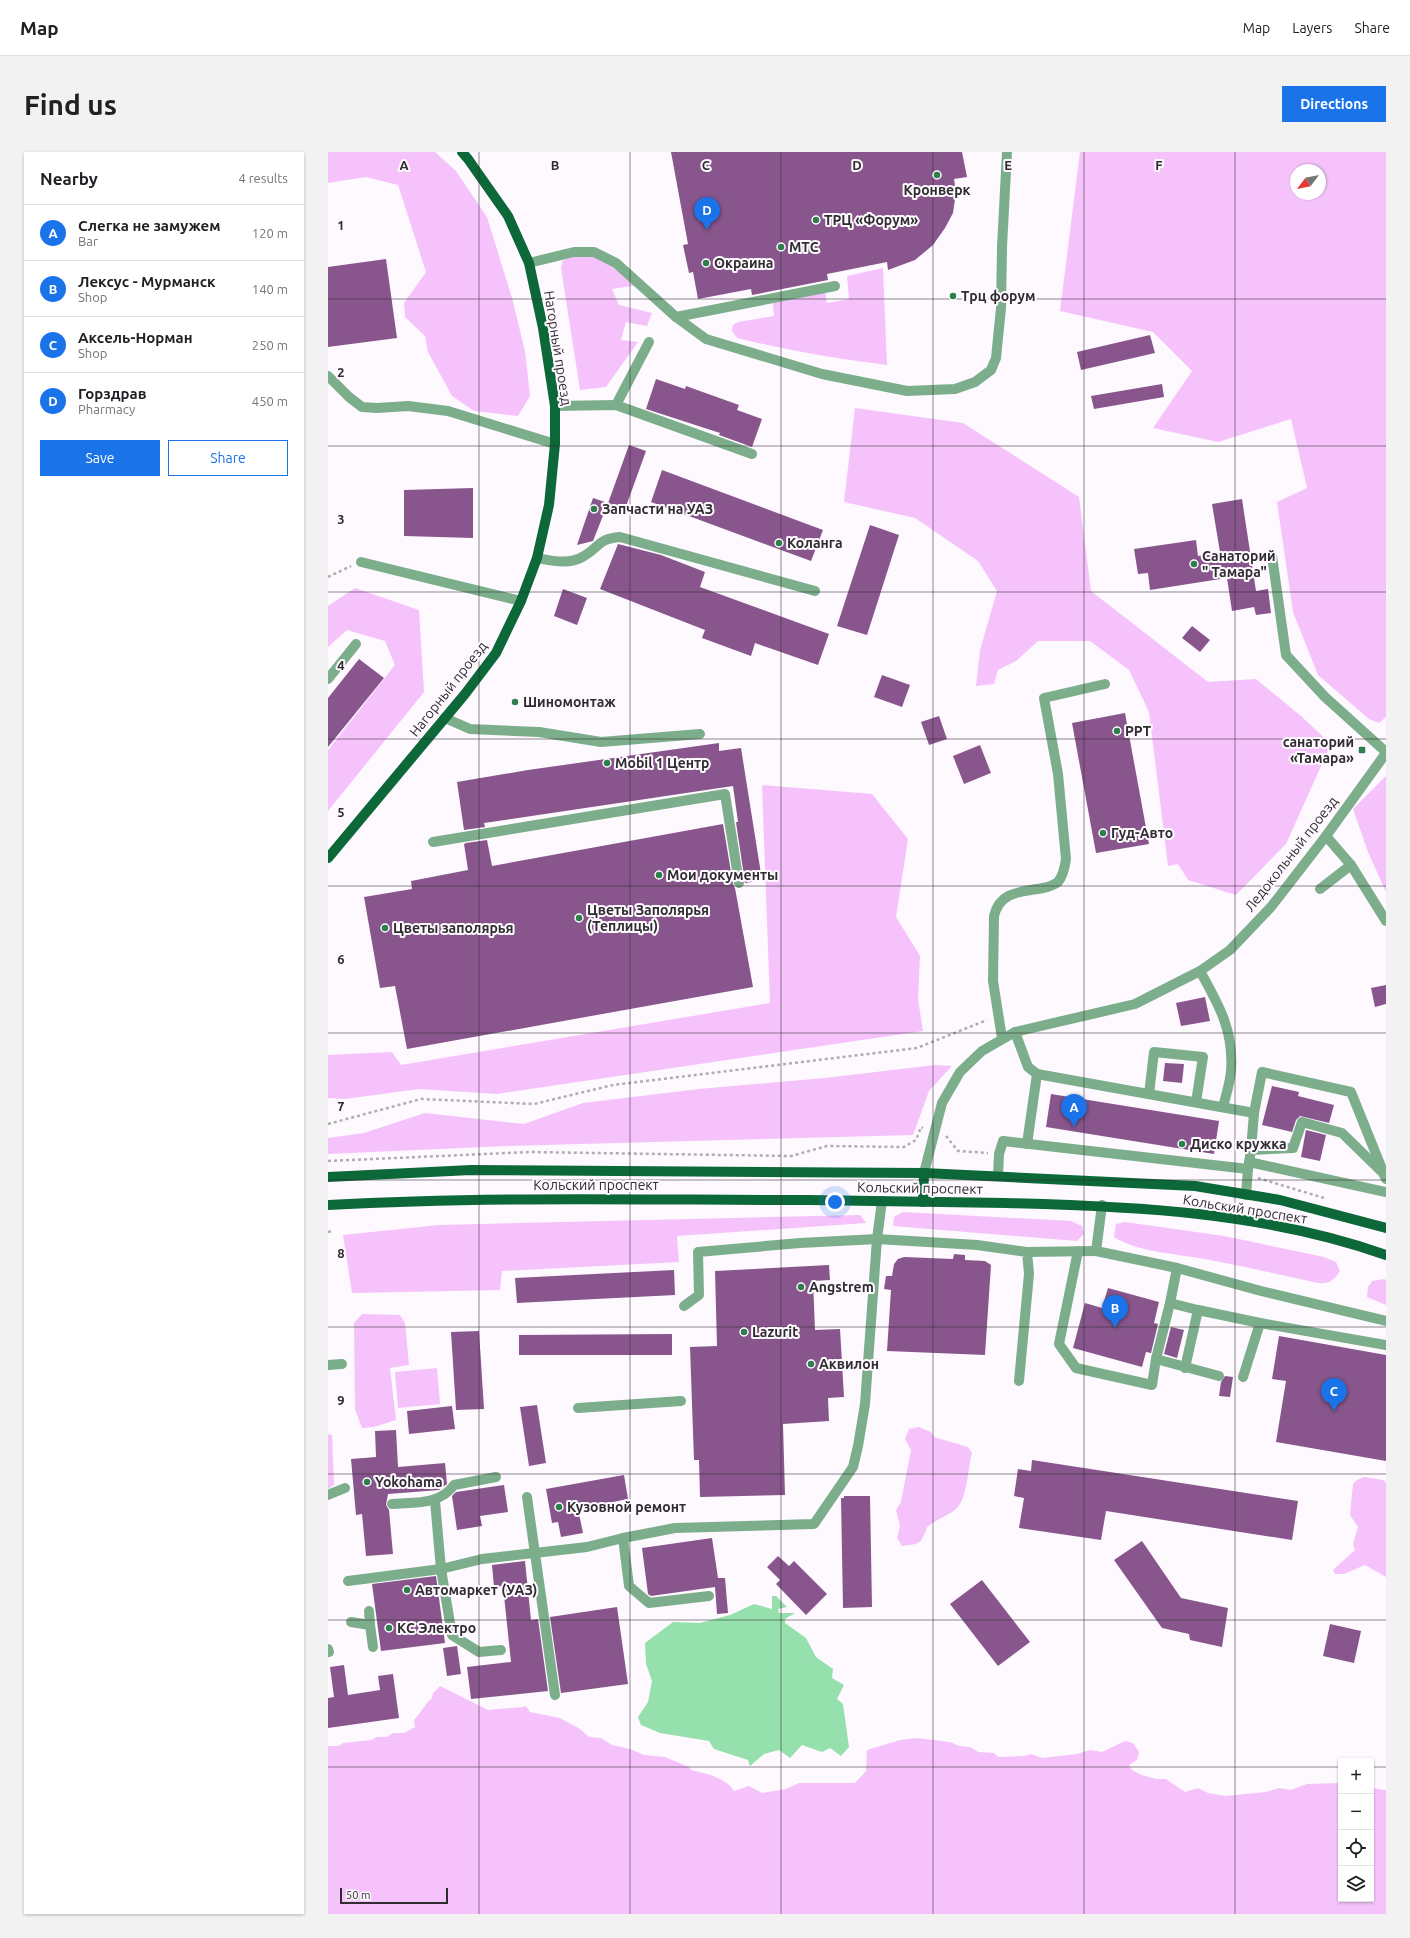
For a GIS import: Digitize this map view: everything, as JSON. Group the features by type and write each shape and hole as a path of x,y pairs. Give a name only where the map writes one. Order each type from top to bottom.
{"main road":[{"name":"Нагорный проезд","path":"328,858 445,718 496,653 521,601 537,558 549,505 555,444 555,406 543,328 529,263 508,216 468,158 462,152"},
{"name":"Кольский проспект","path":"328,1177 471,1170 924,1173 998,1176 1195,1186 1280,1200 1386,1228"},
{"path":"923,1202 924,1173"},
{"name":"Кольский проспект","path":"328,1205 432,1199 552,1198 1102,1205 1195,1213 1276,1226 1359,1245 1386,1255"}],"street":[{"path":"529,263 574,252 594,252 616,263 676,316 706,339 822,374 907,391 955,389 975,382 992,370 996,358 1007,152"},
{"path":"676,316 835,286"},
{"path":"616,405 649,342"},
{"path":"328,376 349,397 362,407 376,408 408,406 448,411 555,444"},
{"path":"555,406 616,405 752,454"},
{"path":"537,558 555,561 572,561 585,556 605,539 620,537 815,591"},
{"path":"1272,556 1286,655 1325,697 1386,752"},
{"path":"361,562 521,601"},
{"path":"328,679 356,644"},
{"path":"1002,1038 997,1017 993,981 994,916 996,907 1001,900 1010,895 1057,883 1065,868 1066,859 1058,774 1044,698 1105,684"},
{"path":"445,718 470,729 539,732 601,742 700,734"},
{"name":"Ледокольный проезд","path":"924,1173 942,1102 960,1072 982,1051 1002,1038 1015,1032 1135,1004 1200,971 1230,950 1271,907 1326,836 1386,752"},
{"path":"433,842 725,794 739,883"},
{"path":"1326,836 1351,865 1386,921"},
{"path":"1320,889 1351,865"},
{"path":"1200,971 1222,1012 1230,1033 1231,1072 1223,1107"},
{"path":"1015,1032 1028,1067 1038,1074 1254,1112"},
{"path":"1149,1094 1154,1052 1203,1057 1196,1102"},
{"path":"1246,1195 1254,1112 1262,1072 1351,1092 1385,1176"},
{"path":"1027,1144 1038,1074"},
{"path":"1250,1150 1293,1148 1302,1122 1342,1133 1385,1176"},
{"path":"998,1176 999,1154 1002,1141 1249,1165 1386,1192"},
{"path":"348,1581 441,1569 482,1559 587,1547 675,1528 814,1524 853,1467 858,1446 865,1404 877,1238 882,1201"},
{"path":"1096,1251 1102,1205"},
{"path":"684,1306 699,1295 698,1252 877,1238 977,1245 1027,1252 1096,1251 1177,1268 1261,1291 1386,1321"},
{"path":"1020,1382 1029,1274 1027,1252"},
{"path":"1078,1252 1059,1344 1076,1368 1152,1385 1156,1359 1177,1268"},
{"path":"1170,1303 1260,1323 1386,1345"},
{"path":"1185,1368 1198,1310"},
{"path":"1243,1377 1260,1323"},
{"path":"1156,1359 1219,1376"},
{"path":"328,1365 342,1364"},
{"path":"578,1408 682,1401"},
{"path":"392,1504 435,1501 450,1491 454,1485 496,1478"},
{"path":"328,1495 345,1488"},
{"path":"527,1497 555,1694"},
{"path":"435,1501 441,1569 452,1635 479,1652 501,1650"},
{"path":"623,1538 629,1586 649,1603 709,1596"},
{"path":"369,1611 373,1646"},
{"path":"351,1622 370,1625"}],"path":[{"path":"328,577 361,562"},
{"path":"328,1124 421,1099 534,1104 613,1085 917,1048 997,1017"},
{"path":"328,1232 332,1231"}],"shaded area":[{"path":"328,152 435,152 456,171 487,217 512,298 525,351 530,396 518,416 474,411 452,396 428,352 425,336 405,317 404,303 426,272 398,185 366,177 328,183"},
{"path":"1080,152 1386,152 1386,717 1379,723 1369,719 1318,675 1293,612 1277,502 1307,488 1291,419 1218,442 1153,428 1192,371 1153,332 1060,311"},
{"path":"581,255 601,258 638,285 612,289 619,305 652,313 647,326 626,322 621,340 638,342 606,387 580,390 561,268 563,260"},
{"path":"883,268 887,365 830,357 737,338 732,331 733,325 738,322 774,316 773,303 825,292 827,303 849,299 847,276"},
{"path":"855,408 963,423 1079,497 1091,591 1208,682 1256,679 1301,716 1331,744 1286,844 1236,895 1188,880 1178,864 1168,866 1149,712 1129,670 1090,641 1038,641 1016,661 998,670 994,684 976,686 980,650 997,591 978,561 915,518 844,502"},
{"path":"355,588 419,610 424,692 328,811 328,750 395,665 385,641 347,630 328,647 328,606"},
{"path":"1386,776 1386,892 1368,852 1353,809"},
{"path":"762,785 872,794 908,839 896,917 920,956 918,999 923,1031 497,1094 419,1089 345,1099 328,1098 328,1055 392,1052 401,1065 770,1003"},
{"path":"935,1065 952,1066 929,1091 913,1135 506,1146 328,1154 328,1138 364,1133 425,1113 524,1124 583,1103 699,1089 825,1078"},
{"path":"903,1212 1071,1221 1082,1226 1084,1234 1077,1241 893,1226 894,1217"},
{"path":"860,1215 866,1223 677,1236 679,1262 502,1271 500,1290 352,1293 343,1235 439,1225"},
{"path":"1125,1222 1224,1236 1324,1257 1336,1262 1340,1271 1331,1281 1326,1283 1318,1283 1210,1260 1148,1250 1114,1237 1116,1224"},
{"path":"1386,1280 1386,1305 1367,1297 1368,1287 1372,1281"},
{"path":"362,1314 400,1315 405,1323 409,1365 390,1368 396,1420 374,1427 362,1428 355,1409 354,1323"},
{"path":"437,1368 440,1404 398,1408 395,1372"},
{"path":"919,1427 931,1432 934,1437 968,1447 972,1453 965,1491 960,1505 927,1527 919,1542 912,1545 902,1546 897,1538 900,1526 896,1510 901,1502 911,1450 905,1439 909,1429"},
{"path":"328,1434 332,1435 334,1485 328,1489"},
{"path":"1364,1477 1384,1480 1386,1484 1386,1577 1365,1565 1344,1574 1335,1574 1333,1570 1355,1550 1353,1544 1358,1527 1350,1515 1353,1484 1357,1480"},
{"path":"772,1596 776,1596 787,1607 778,1609 779,1613 795,1613 785,1619 785,1623 806,1638 816,1657 833,1669 832,1678 844,1685 837,1699 843,1704 849,1747 841,1756 830,1748 822,1752 802,1745 790,1758 779,1750 764,1754 750,1766 748,1760 714,1749 709,1741 660,1733 641,1725 638,1717 648,1702 652,1681 646,1664 645,1643 673,1622 700,1623 730,1615 754,1604 772,1609"},
{"path":"440,1686 488,1710 526,1706 530,1712 560,1718 580,1729 589,1737 601,1738 612,1745 630,1749 644,1755 665,1757 689,1767 691,1770 721,1779 734,1791 749,1786 762,1793 786,1789 799,1783 855,1783 866,1771 867,1750 900,1740 917,1738 950,1742 959,1746 970,1747 978,1752 994,1753 998,1757 1024,1756 1031,1754 1042,1758 1077,1754 1090,1750 1102,1752 1125,1741 1133,1743 1139,1752 1137,1760 1129,1765 1132,1770 1156,1779 1166,1779 1185,1792 1198,1788 1208,1793 1225,1796 1266,1792 1279,1788 1291,1790 1307,1784 1338,1783 1338,1902 1374,1902 1374,1788 1386,1790 1386,1914 328,1914 328,1746 338,1746 343,1743 372,1740 376,1737 387,1737 393,1733 404,1733 415,1727 414,1720 432,1698 433,1693"}],"building":[{"name":"ТРЦ «Форум»","path":"671,152 962,152 967,177 954,179 956,192 953,213 933,245 915,260 888,270 887,262 827,274 828,280 752,295 751,289 698,299 693,272 689,273 683,245 688,244"},
{"path":"386,259 397,338 328,347 328,267"},
{"path":"1150,335 1155,353 1081,370 1077,352"},
{"path":"656,379 685,389 686,386 739,405 737,410 762,419 752,447 719,435 720,433 646,409"},
{"path":"1162,384 1164,397 1094,409 1091,396"},
{"path":"629,445 646,451 624,512 607,506"},
{"path":"662,470 823,530 811,561 651,502"},
{"path":"473,488 473,538 404,536 404,490"},
{"path":"593,498 608,503 593,541 577,545"},
{"name":"Санаторий \" Тамара\"","path":"1242,499 1256,591 1268,589 1271,613 1256,615 1254,607 1232,611 1227,578 1150,590 1148,573 1138,574 1134,549 1196,540 1198,556 1220,552 1212,504"},
{"path":"870,525 899,535 867,635 837,626"},
{"path":"618,544 661,555 705,572 700,587 829,634 818,665 755,643 751,656 702,638 705,630 600,589"},
{"path":"563,589 587,598 577,625 554,616"},
{"path":"1192,626 1210,640 1200,652 1182,638"},
{"path":"359,659 384,678 328,747 328,698"},
{"path":"882,675 910,685 902,707 874,697"},
{"path":"1125,713 1149,844 1096,853 1072,723"},
{"path":"939,716 947,739 929,745 921,722"},
{"path":"719,743 719,751 741,748 762,880 745,883 736,822 738,822 733,786 484,823 485,827 464,830 457,782 528,770"},
{"path":"980,745 991,773 964,784 953,756"},
{"name":"Цветы Заполярья (Теплицы)","path":"723,824 753,987 407,1049 395,986 380,988 364,897 412,889 411,881 468,870 464,844 466,843 487,840 492,866"},
{"path":"1386,985 1386,1004 1375,1007 1371,988"},
{"path":"1205,997 1210,1021 1181,1026 1176,1003"},
{"path":"1165,1063 1184,1064 1182,1083 1163,1081"},
{"path":"1272,1086 1299,1092 1298,1096 1334,1105 1329,1123 1300,1116 1296,1120 1292,1132 1262,1125"},
{"path":"1051,1094 1219,1121 1214,1154 1046,1127"},
{"path":"1306,1130 1326,1135 1320,1161 1301,1157"},
{"path":"954,1254 965,1255 965,1260 985,1261 991,1265 985,1355 887,1351 891,1290 884,1289 886,1276 892,1276 894,1264 898,1259 904,1257 953,1259"},
{"path":"829,1265 830,1280 813,1281 815,1330 840,1329 844,1397 828,1398 829,1421 783,1424 785,1495 700,1497 699,1460 694,1460 690,1347 717,1346 715,1271"},
{"path":"674,1270 675,1295 517,1303 515,1278"},
{"path":"1108,1288 1159,1302 1154,1323 1158,1324 1151,1353 1146,1352 1142,1367 1073,1348 1085,1303 1102,1308"},
{"path":"1171,1327 1184,1330 1177,1358 1164,1354"},
{"path":"479,1331 484,1409 456,1410 451,1332"},
{"path":"672,1334 672,1355 519,1355 519,1335"},
{"path":"1279,1336 1386,1355 1386,1461 1276,1442 1286,1381 1272,1379"},
{"path":"1225,1376 1233,1377 1230,1397 1219,1396 1221,1382"},
{"path":"537,1405 546,1463 529,1466 520,1407"},
{"path":"452,1406 455,1429 409,1434 407,1411"},
{"path":"396,1430 398,1467 445,1463 447,1484 439,1490 388,1494 386,1505 389,1510 393,1554 366,1556 362,1514 356,1515 351,1459 376,1457 375,1431"},
{"path":"1032,1460 1298,1501 1292,1540 1106,1511 1101,1540 1019,1528 1024,1498 1014,1496 1018,1469 1031,1471"},
{"path":"624,1475 628,1499 578,1509 583,1533 561,1537 558,1522 552,1523 546,1489"},
{"path":"504,1485 508,1512 480,1516 482,1526 457,1530 452,1496 456,1492"},
{"path":"844,1496 870,1496 872,1607 843,1608 841,1498 844,1498"},
{"path":"712,1538 718,1578 725,1578 728,1613 717,1614 715,1587 651,1596 648,1594 642,1548"},
{"path":"1142,1541 1181,1598 1228,1608 1222,1647 1190,1640 1189,1634 1162,1628 1114,1560"},
{"path":"778,1556 789,1566 794,1561 827,1594 806,1615 776,1584 780,1580 767,1567"},
{"path":"525,1561 531,1620 538,1619 548,1691 471,1699 467,1667 511,1662 503,1586 494,1587 492,1565"},
{"path":"436,1576 445,1643 381,1651 372,1584"},
{"path":"982,1580 1030,1642 998,1666 950,1604"},
{"path":"617,1607 628,1684 561,1693 550,1617"},
{"path":"1330,1624 1361,1631 1354,1663 1323,1656"},
{"path":"457,1646 461,1674 447,1676 443,1648"},
{"path":"344,1665 348,1695 380,1690 378,1676 393,1674 399,1718 328,1728 328,1698 334,1697 330,1667"}],"place":[{"name":"Кронверк","path":"937,175"},
{"name":"ТРЦ «Форум»","path":"816,220"},
{"name":"Горздрав","path":"707,230"},
{"name":"МТС","path":"781,247"},
{"name":"Окраина","path":"706,263"},
{"name":"Трц форум","path":"953,296"},
{"name":"Запчасти на УАЗ","path":"594,509"},
{"name":"Коланга","path":"779,543"},
{"name":"Санаторий \" Тамара\"","path":"1194,564"},
{"name":"Шиномонтаж","path":"515,702"},
{"name":"РРТ","path":"1117,731"},
{"name":"санаторий «Тамара»","path":"1362,750"},
{"name":"Mobil 1 Центр","path":"607,763"},
{"name":"Гуд-Авто","path":"1103,833"},
{"name":"Мои документы","path":"659,875"},
{"name":"Цветы Заполярья (Теплицы)","path":"579,918"},
{"name":"Цветы заполярья","path":"385,928"},
{"name":"Слегка не замужем","path":"1074,1127"},
{"name":"Диско кружка","path":"1182,1144"},
{"name":"Angstrem","path":"801,1287"},
{"name":"Лексус - Мурманск","path":"1115,1328"},
{"name":"Lazurit","path":"744,1332"},
{"name":"Аквилон","path":"811,1364"},
{"name":"Аксель-Норман","path":"1334,1411"},
{"name":"Yokohama","path":"367,1482"},
{"name":"Кузовной ремонт","path":"559,1507"},
{"name":"Автомаркет (УАЗ)","path":"407,1590"},
{"name":"КС Электро","path":"389,1628"}]}
